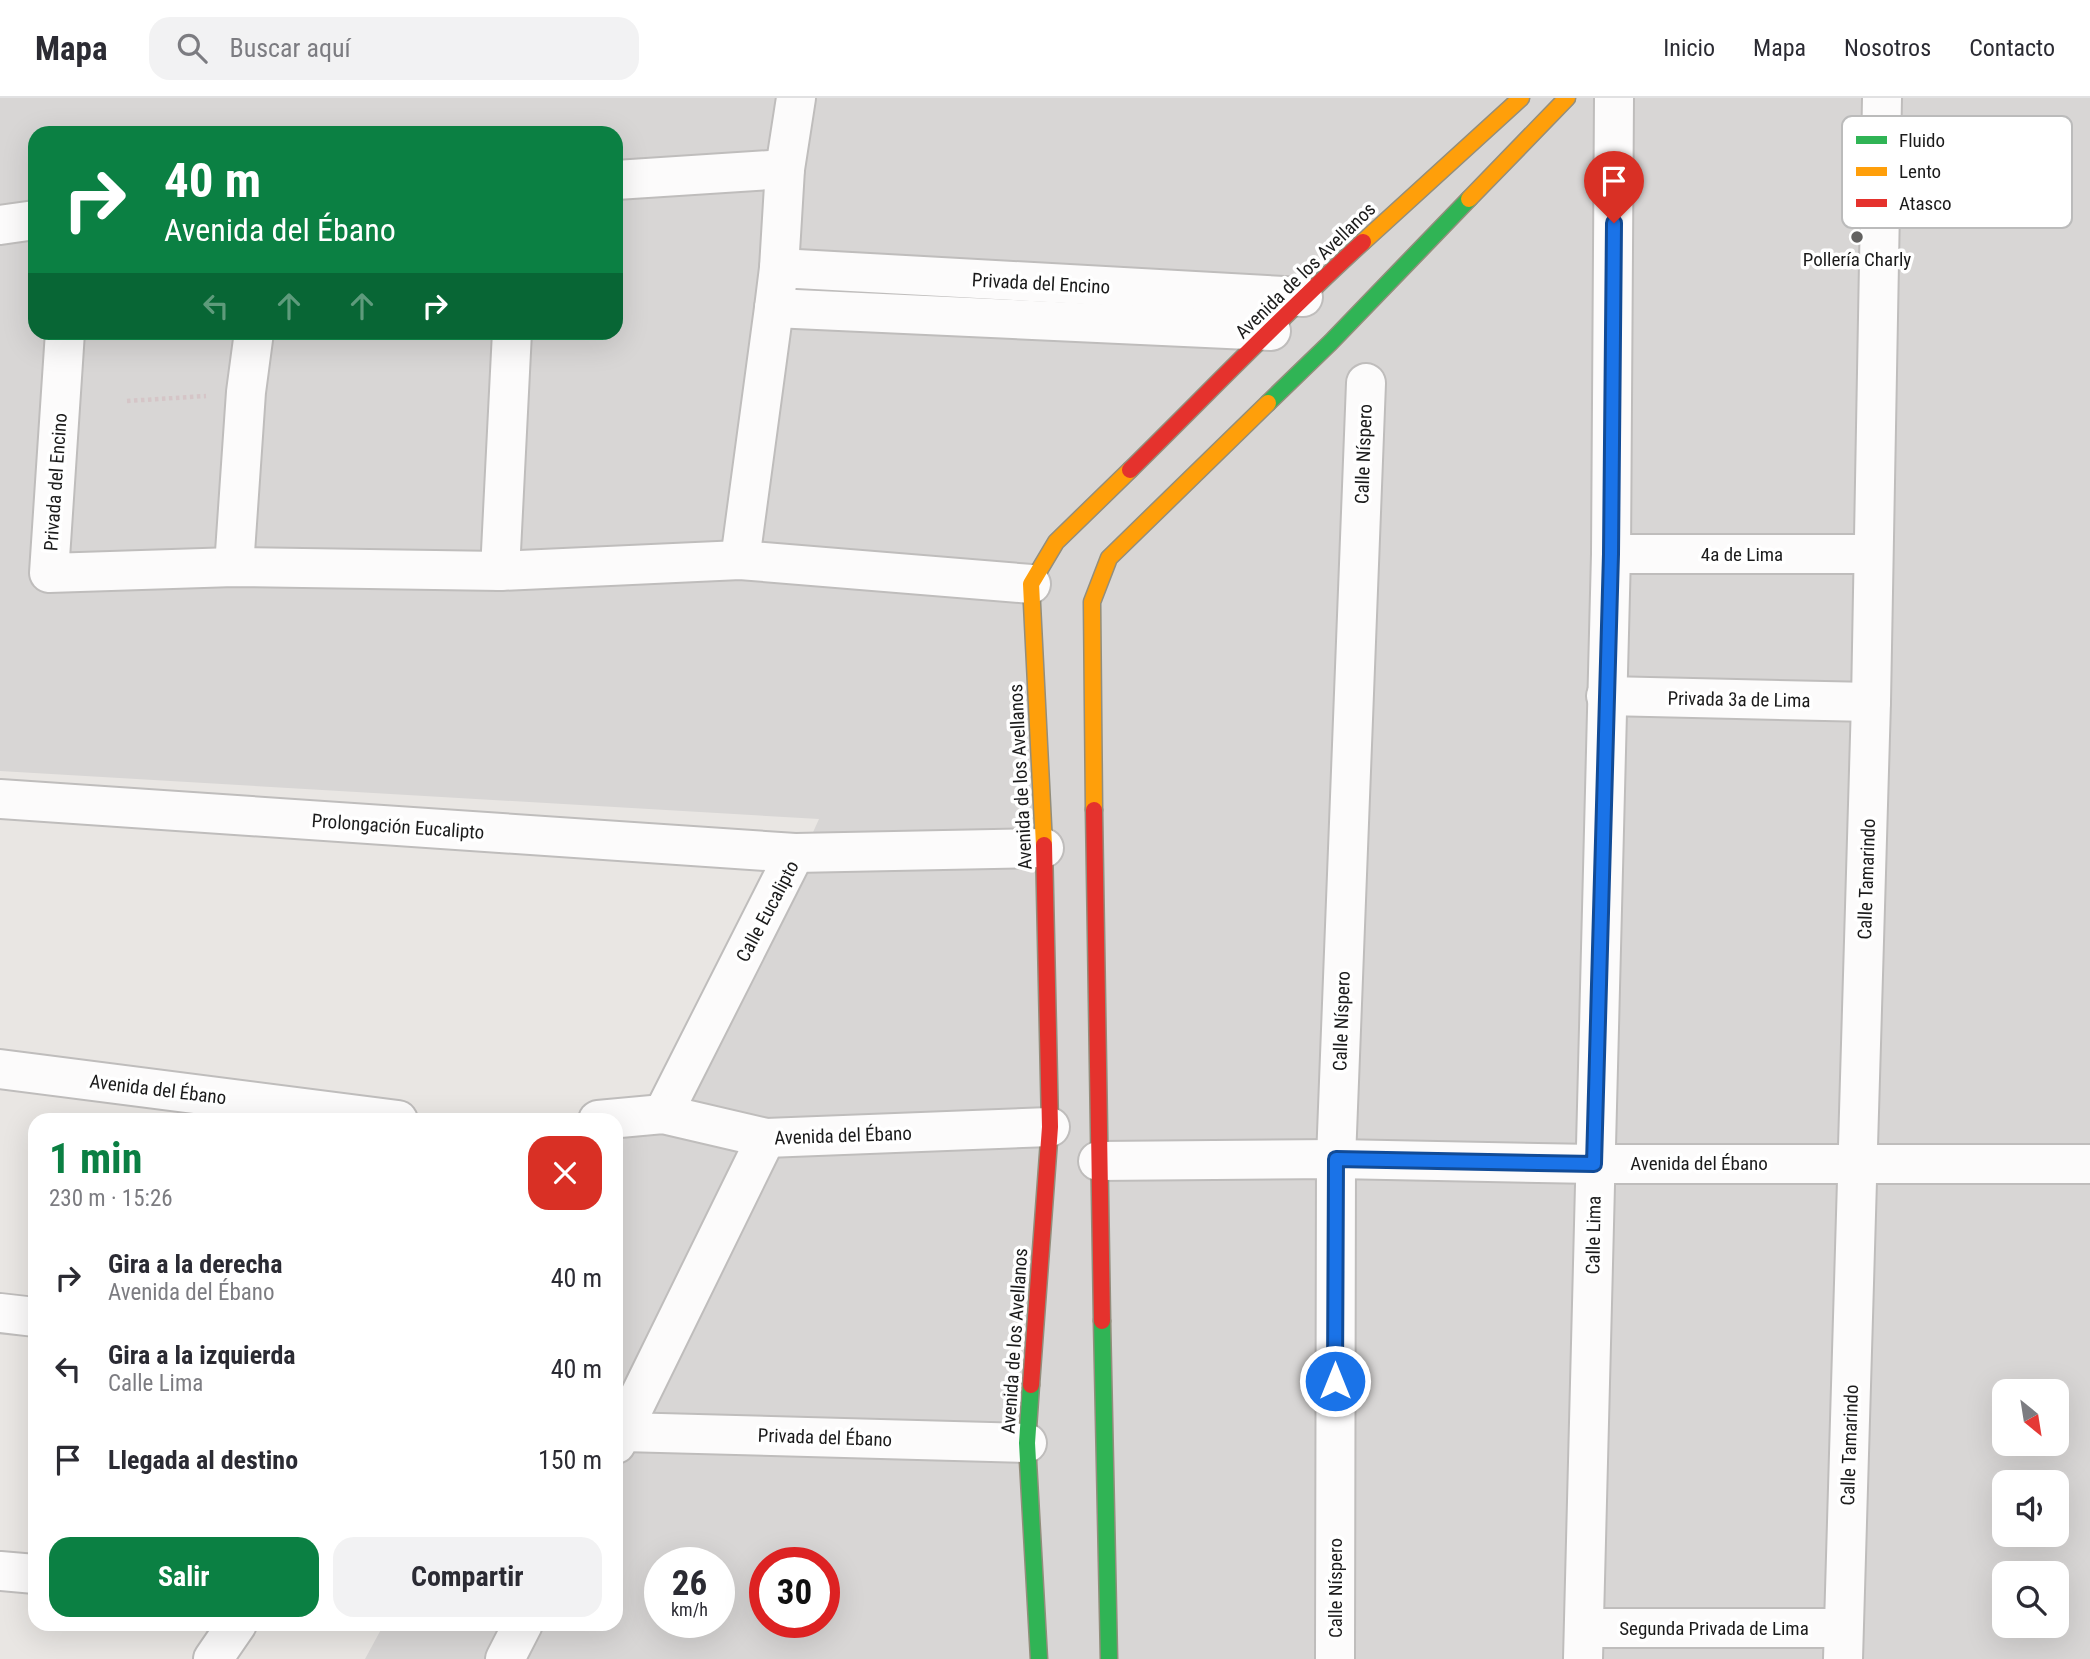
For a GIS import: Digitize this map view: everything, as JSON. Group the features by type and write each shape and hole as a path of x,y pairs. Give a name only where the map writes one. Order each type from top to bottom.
{"street":[{"path":"740,561 779,268 785,169 796,98"},
{"name":"Avenida de los Avellanos","path":"1039,1659 1027,1443 1050,1127 1044,848 1031,584 1056,542 1303,297 1521,98"},
{"path":"1109,1659 1098,1161 1092,602 1109,558 1331,342 1567,98"},
{"name":"Calle Lima","path":"1584,1644 1611,554 1614,98"},
{"name":"Calle Tamarindo","path":"1882,98 1882,116"},
{"path":"623,180 785,169"},
{"path":"0,225 28,221"},
{"name":"Calle Tamarindo","path":"1843,1643 1871,702 1879,228"},
{"name":"Privada del Encino","path":"779,268 1303,297"},
{"name":"Privada del Encino","path":"774,308 1271,331"},
{"name":"Privada del Encino","path":"64,340 49,573 234,567 500,572 740,561 1031,584"},
{"path":"234,567 246,392 253,340"},
{"path":"500,572 512,340"},
{"name":"Calle Níspero","path":"1335,1659 1336,1159 1366,383"},
{"name":"4a de Lima","path":"1611,554 1873,554"},
{"name":"Privada 3a de Lima","path":"1606,696 1871,702"},
{"name":"Prolongación Eucalipto","path":"0,799 795,853"},
{"name":"Calle Eucalipto","path":"663,1114 795,853 1044,848"},
{"name":"Avenida del Ébano","path":"0,1069 343,1113"},
{"name":"Avenida del Ébano","path":"623,1118 663,1114 766,1138 1050,1127"},
{"path":"623,1430 766,1138"},
{"name":"Avenida del Ébano","path":"1098,1161 1336,1159 1594,1164 2090,1164"},
{"path":"0,1313 28,1316"},
{"name":"Privada del Ébano","path":"623,1438 1027,1443"},
{"path":"0,1571 28,1573"},
{"path":"213,1659 232,1631"},
{"path":"505,1659 519,1631"},
{"name":"Segunda Privada de Lima","path":"1584,1644 1843,1643"}],"path":[{"path":"127,401 182,398"}],"shaded area":[{"path":"0,98 2090,98 2090,1659 365,1659 380,1631 623,1631 623,1133 625,1129 705,1070 819,819 0,771"}],"traffic: fast":[{"path":"1268,403 1469,199"},
{"path":"1102,1321 1109,1659"},
{"path":"1031,1385 1027,1443 1039,1659"}],"traffic: slow":[{"path":"1363,242 1521,98"},
{"path":"1469,199 1567,98"},
{"path":"1094,810 1092,602 1109,558 1268,403"},
{"path":"1044,845 1031,584 1056,542 1130,470"}],"traffic: jam":[{"path":"1130,470 1274,326 1363,242"},
{"path":"1094,810 1102,1321"},
{"path":"1031,1385 1050,1127 1044,845"}],"place":[{"name":"Pollería Charly","path":"1857,237"}],"route":[{"path":"1335,1381 1336,1159 1594,1164 1611,554 1614,223"}]}
